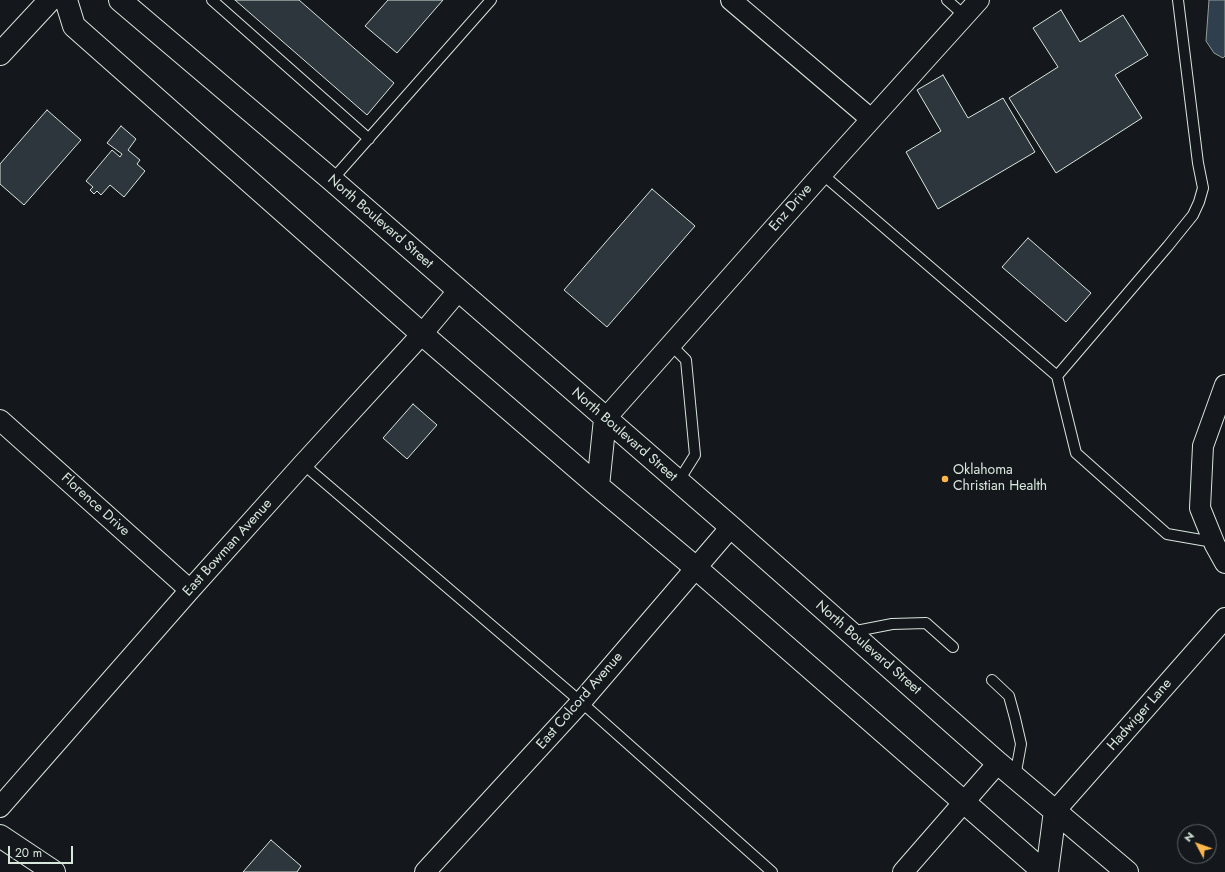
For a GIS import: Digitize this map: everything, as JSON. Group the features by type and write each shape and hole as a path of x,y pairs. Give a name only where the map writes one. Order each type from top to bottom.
{"main road":[{"path":"0,54 50,0"},
{"path":"66,0 74,26 422,334 598,486 696,568 1045,872"},
{"name":"North Boulevard Street","path":"120,0 332,180 731,527 998,763 1126,872"},
{"path":"598,486 605,419"},
{"path":"1045,872 1055,812"},
{"path":"0,836 54,872"}],"street":[{"path":"731,0 871,119"},
{"name":"Enz Drive","path":"605,419 871,119 979,0"},
{"name":"East Bowman Avenue","path":"0,807 190,590 422,334 458,291"},
{"path":"1225,385 1203,446 1200,508 1213,542 1225,563"},
{"name":"Florence Drive","path":"0,420 190,590"},
{"name":"East Colcord Avenue","path":"425,872 581,702 731,527"},
{"name":"Hadwiger Lane","path":"1055,812 1225,618"},
{"path":"903,872 998,763"}],"lane":[{"path":"212,0 369,139"},
{"path":"332,180 491,0"},
{"path":"947,0 965,16"},
{"path":"1056,376 1168,246 1193,215 1199,202 1203,188 1198,163 1178,0"},
{"path":"822,174 1056,376 1076,453 1167,534 1213,542"},
{"path":"671,345 686,360 696,455 678,482"},
{"path":"303,464 581,702 772,872"},
{"path":"850,632 892,624 926,623 953,647"},
{"path":"992,680 1009,696 1015,718 1020,744 1015,777"}],"water":[{"path":"1209,0 1225,0 1225,56 1223,58 1214,53 1206,41"}],"building":[{"path":"235,0 299,0 394,83 367,115"},
{"path":"388,0 443,0 397,53 365,26"},
{"path":"1061,10 1080,42 1123,15 1148,55 1115,75 1142,118 1056,173 1009,98 1058,67 1033,28"},
{"path":"943,75 968,118 1003,98 1035,152 938,209 906,152 941,131 917,90"},
{"path":"47,110 81,140 24,205 0,184 0,164"},
{"path":"121,126 136,139 128,150 140,160 137,164 145,171 124,197 110,185 101,195 97,191 94,194 90,190 93,187 86,181 112,150 120,157 122,154 107,143"},
{"path":"652,189 695,226 607,327 564,290"},
{"path":"1028,238 1091,293 1066,322 1002,267"},
{"path":"413,404 437,425 407,459 383,438"},
{"path":"271,840 301,866 297,872 243,872"}],"place":[{"name":"Oklahoma Christian Health","path":"945,479"}]}
